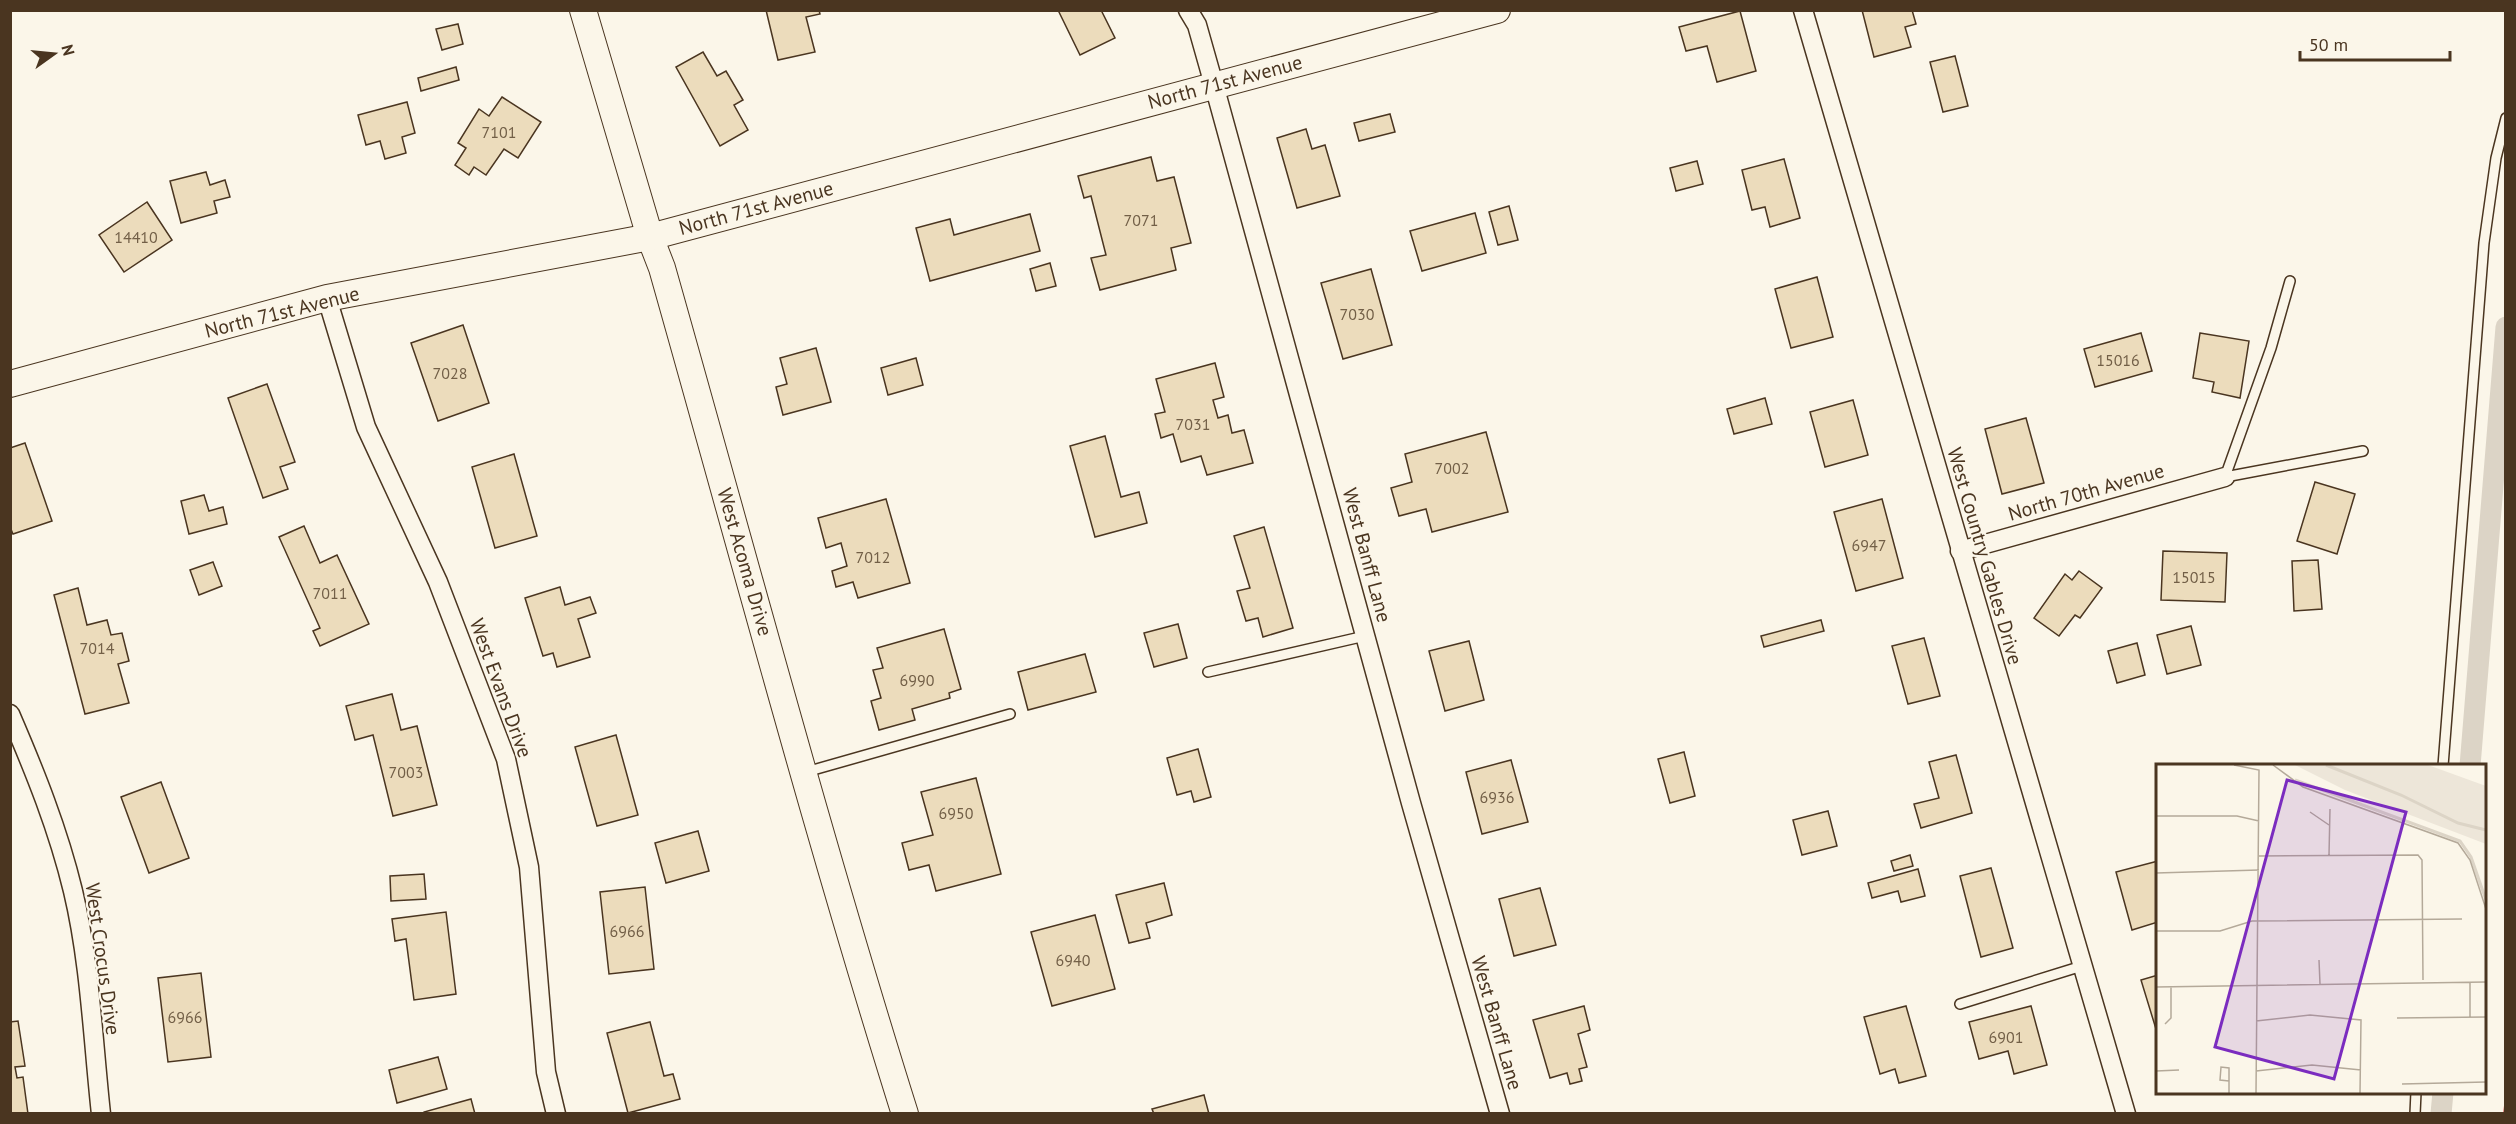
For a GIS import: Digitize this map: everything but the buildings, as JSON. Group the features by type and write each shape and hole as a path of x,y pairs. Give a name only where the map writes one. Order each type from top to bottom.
{"street":[{"name":"West Acoma Drive","path":"583,10 650,237 665,279 870,1002 905,1113"},
{"name":"West Banff Lane","path":"1188,10 1197,25 1214,85 1365,636 1500,1113"},
{"name":"North 71st Avenue","path":"10,384 327,298 650,237 1497,10"},
{"name":"West Country Gables Drive","path":"1803,10 2126,1113"},
{"name":"West Evans Drive","path":"327,298 366,427 438,582 506,759 529,867 546,1072 556,1113"},
{"name":"North 70th Avenue","path":"1960,551 2225,477"},
{"name":"West Crocus Drive","path":"10,714 48,802 73,891 82,941 100,1113"}],"lane":[{"path":"2443,764 2484,243 2496,159 2505,118"},
{"path":"2225,477 2271,348 2290,281"},
{"path":"2225,477 2363,451"},
{"path":"1208,672 1365,636"},
{"path":"804,772 1010,714"},
{"path":"1960,1004 2082,966"},
{"path":"2415,1113 2416,1094"}],"waterway":[{"path":"2470,764 2506,327"},
{"path":"2441,1114 2443,1094"}],"power":[{"path":"2504,1114 2506,1092"}]}
